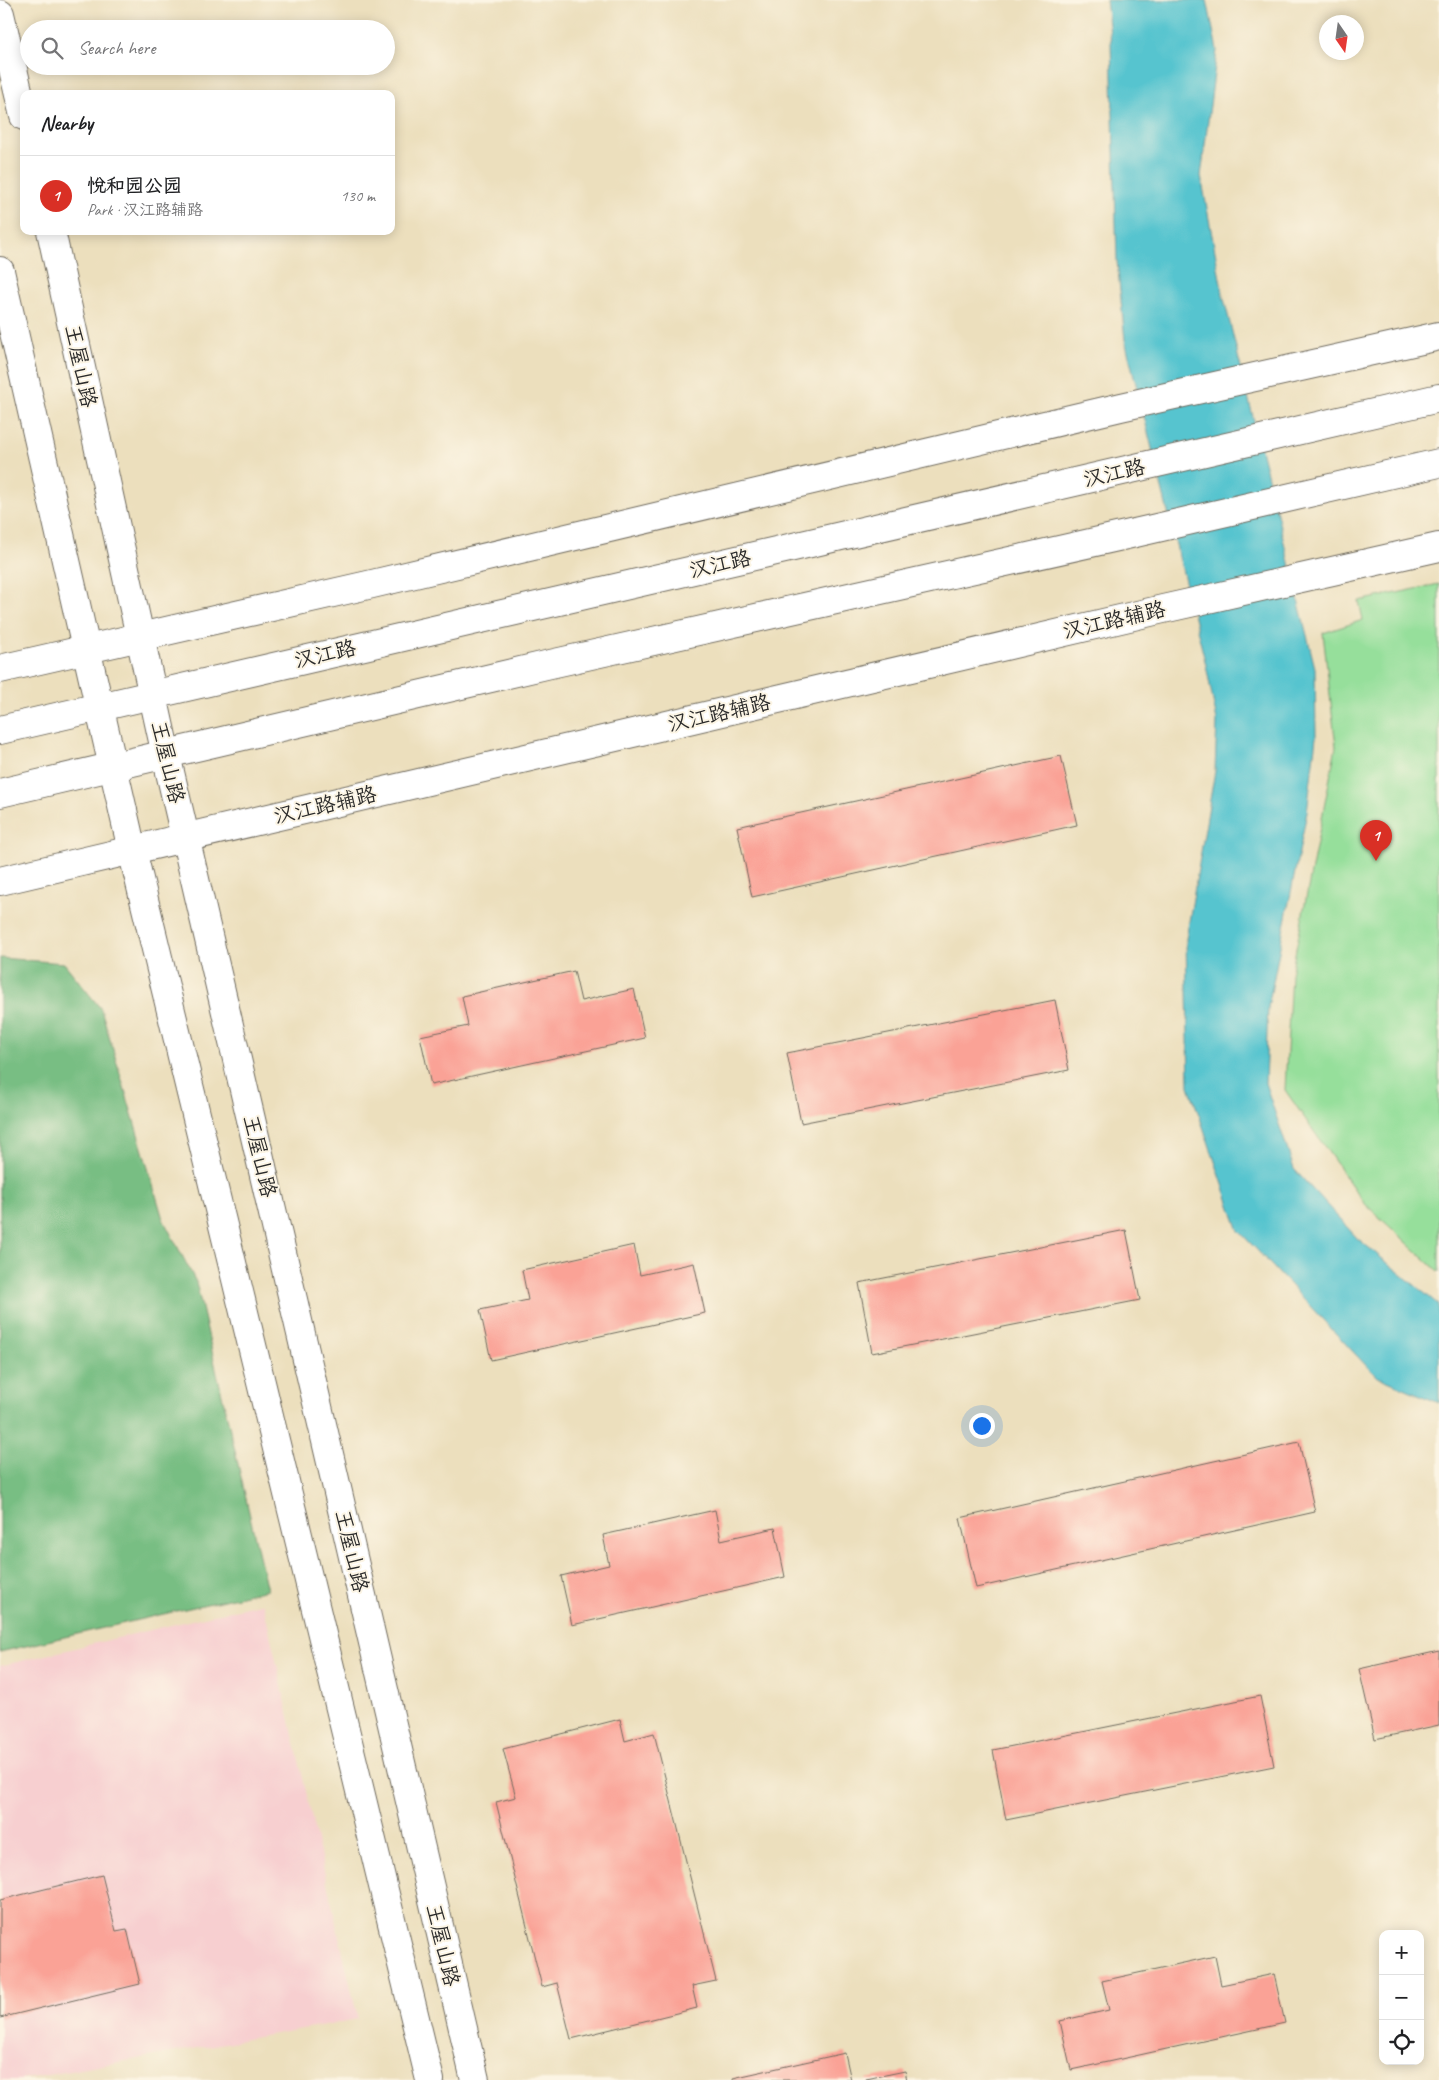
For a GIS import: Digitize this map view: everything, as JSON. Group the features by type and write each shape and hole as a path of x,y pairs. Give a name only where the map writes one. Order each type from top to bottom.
{"street":[{"path":"0,14 20,99"},
{"name":"王屋山路","path":"52,235 166,755 475,2080"},
{"name":"王屋山路","path":"0,271 132,850 430,2080"},
{"path":"0,669 387,581 1121,407 1439,336"},
{"name":"汉江路","path":"0,730 1439,398"},
{"path":"0,793 546,665 1135,534 1278,499 1439,463"},
{"name":"汉江路辅路","path":"0,881 1163,609 1439,547"}],"shaded area":[{"path":"263,1603 358,2019 20,2080 0,2080 0,1666"}],"green space":[{"path":"1439,584 1439,1272 1364,1203 1285,1090 1291,974 1336,747 1323,633 1363,620 1359,601"},
{"path":"0,958 64,963 101,1009 163,1219 196,1282 267,1590 0,1652"}],"water":[{"path":"1106,0 1207,0 1217,50 1201,176 1223,295 1315,668 1316,737 1307,812 1268,1007 1265,1083 1294,1169 1357,1238 1439,1305 1439,1403 1376,1376 1239,1231 1189,1086 1186,939 1215,771 1217,721 1206,665 1125,340 1117,261 1111,42"}],"building":[{"path":"1061,756 1077,825 752,897 737,827"},
{"path":"574,971 581,1001 634,989 645,1038 431,1085 420,1036 468,1026 462,996"},
{"path":"1055,1000 1069,1070 801,1123 787,1053"},
{"path":"1126,1230 1140,1300 872,1353 859,1283"},
{"path":"634,1245 640,1275 694,1263 705,1313 491,1360 480,1310 528,1300 522,1270"},
{"path":"1299,1442 1315,1512 976,1588 960,1518"},
{"path":"715,1510 721,1540 775,1528 785,1577 572,1625 561,1576 609,1565 603,1535"},
{"path":"1439,1651 1439,1725 1375,1739 1359,1669"},
{"path":"1260,1696 1274,1766 1006,1820 993,1750"},
{"path":"620,1719 625,1741 654,1733 716,1981 692,1986 697,2008 571,2039 557,1983 542,1987 496,1802 516,1797 503,1749"},
{"path":"102,1875 116,1931 127,1929 140,1984 0,2018 0,1900"},
{"path":"1215,1956 1221,1985 1274,1974 1285,2023 1071,2070 1060,2021 1109,2010 1102,1981"},
{"path":"845,2053 851,2080 733,2080 733,2078"},
{"path":"905,2071 907,2080 866,2080 866,2079"}],"place":[{"name":"悦和园公园","path":"1376,861"}]}
